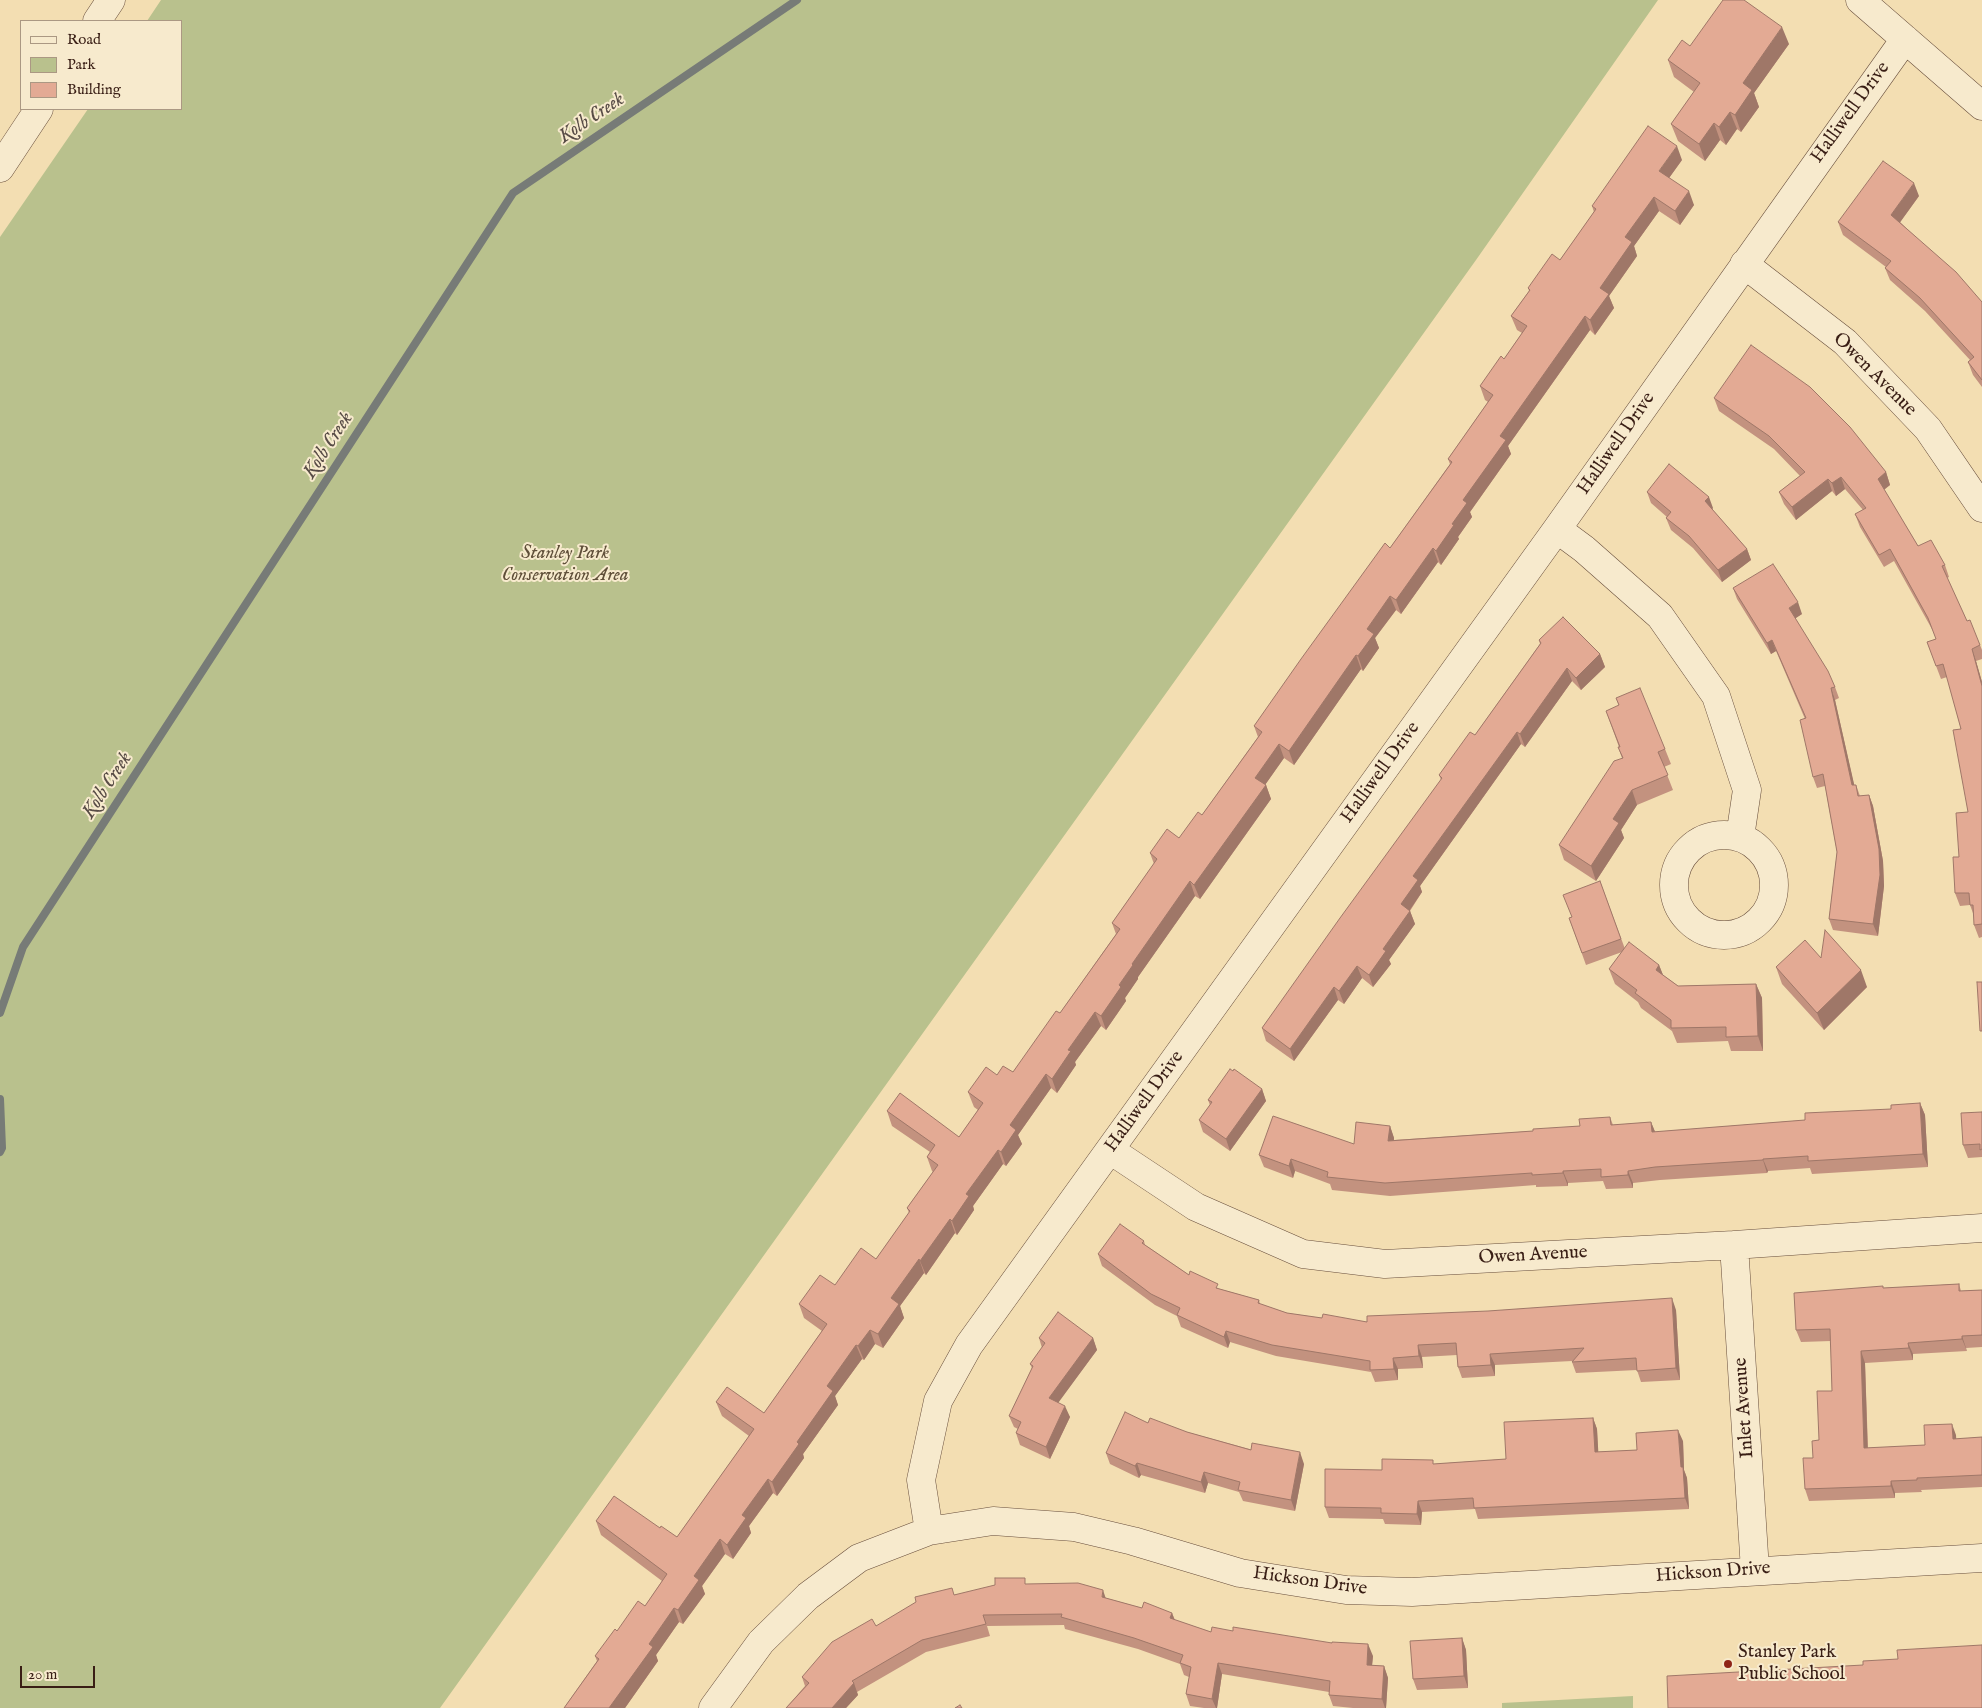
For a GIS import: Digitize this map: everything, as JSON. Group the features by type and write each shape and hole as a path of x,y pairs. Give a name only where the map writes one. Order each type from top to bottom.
{"street":[{"path":"98,20 111,0"},
{"path":"1860,0 1982,106"},
{"name":"Halliwell Drive","path":"929,1532 921,1480 938,1401 969,1344 1557,529 1904,39"},
{"path":"0,168 38,110"},
{"name":"Owen Avenue","path":"1744,264 1846,342 1928,429 1982,508"},
{"path":"1557,529 1584,549 1660,616 1716,696 1747,790 1740,837"},
{"name":"Owen Avenue","path":"1110,1150 1196,1206 1303,1254 1385,1264 1734,1245 1982,1228"},
{"name":"Inlet Avenue","path":"1734,1245 1755,1570"},
{"name":"Hickson Drive","path":"714,1708 761,1642 808,1596 859,1558 929,1532 994,1521 1074,1528 1133,1541 1240,1573 1346,1590 1412,1592 1755,1570 1982,1558"}],"green space":[{"name":"Stanley Park Conservation Area","path":"161,0 1658,0 1476,260 440,1708 0,1708 0,237 87,110 182,110 182,20 148,20"},
{"path":"1633,1696 1633,1708 1502,1708 1502,1703"}],"building":[{"path":"1723,0 1744,0 1782,27 1743,83 1752,90 1735,115 1730,112 1719,127 1714,123 1699,144 1671,124 1700,83 1668,60 1682,40 1690,46"},
{"path":"1648,126 1677,146 1659,171 1689,191 1675,211 1654,197 1625,237 1632,242 1600,288 1609,294 1590,320 1585,316 1500,436 1506,440 1463,500 1467,503 1452,524 1454,525 1436,551 1433,548 1396,600 1390,596 1367,629 1374,634 1358,656 1356,655 1289,751 1279,744 1255,778 1266,785 1194,885 1190,881 1132,964 1119,985 1121,987 1101,1016 1095,1012 1068,1050 1071,1051 1052,1079 1046,1074 1010,1125 1016,1130 1001,1152 998,1150 966,1194 969,1196 952,1221 950,1219 891,1298 899,1304 878,1334 870,1330 858,1346 856,1345 827,1386 833,1391 797,1442 799,1444 772,1482 768,1479 742,1515 746,1518 727,1545 720,1539 694,1576 699,1580 678,1610 674,1608 649,1644 653,1647 609,1708 564,1708 599,1659 595,1656 615,1629 617,1631 638,1601 645,1606 667,1574 596,1521 614,1496 660,1528 661,1526 677,1537 754,1429 716,1402 727,1387 764,1413 827,1324 799,1304 820,1275 835,1285 861,1248 876,1259 910,1211 907,1208 938,1165 927,1157 935,1145 887,1111 900,1093 959,1137 983,1103 968,1092 986,1067 997,1075 1003,1066 1013,1072 1056,1011 1060,1013 1120,929 1112,923 1157,859 1150,853 1167,829 1179,838 1198,812 1202,815 1262,732 1254,726 1301,659 1385,543 1390,548 1452,462 1448,459 1493,395 1480,386 1501,356 1504,359 1527,326 1511,316 1530,290 1528,288 1552,254 1560,260 1596,209 1592,206"},
{"path":"1883,161 1914,183 1891,215 1956,272 1982,302 1982,380 1968,362 1974,357 1920,298 1885,268 1891,261 1838,222"},
{"path":"1751,345 1810,387 1850,427 1886,472 1878,479 1918,546 1931,540 1945,565 1942,566 1967,621 1970,620 1980,645 1972,649 1982,686 1982,924 1974,925 1973,905 1970,905 1969,893 1955,893 1953,857 1959,857 1956,813 1968,812 1953,730 1961,729 1943,664 1936,666 1927,642 1936,639 1928,618 1890,549 1879,555 1855,514 1866,508 1841,477 1832,483 1828,479 1792,507 1779,492 1805,472 1769,436 1714,398"},
{"path":"1669,464 1709,497 1705,501 1747,549 1718,570 1689,536 1666,518 1671,512 1647,492"},
{"path":"1773,564 1798,602 1789,608 1828,671 1835,687 1831,688 1852,785 1856,785 1858,796 1869,795 1879,849 1880,875 1873,924 1829,919 1837,852 1823,774 1813,777 1800,720 1806,718 1772,640 1767,643 1733,588"},
{"path":"1563,617 1600,654 1576,678 1567,668 1520,734 1517,732 1413,876 1418,880 1401,904 1410,911 1383,949 1386,951 1369,975 1357,966 1339,991 1334,987 1290,1049 1262,1028 1442,778 1439,775 1470,732 1475,735 1541,643 1539,640"},
{"path":"1640,688 1665,749 1658,752 1668,775 1632,790 1613,819 1619,823 1591,866 1559,845 1614,761 1623,758 1606,711 1619,705 1616,698"},
{"path":"1600,881 1621,939 1582,953 1569,918 1572,917 1563,895"},
{"path":"1825,930 1861,970 1817,1013 1776,967 1805,940 1821,958"},
{"path":"1629,942 1659,965 1656,970 1678,986 1756,984 1758,1036 1726,1037 1726,1027 1671,1028 1671,1020 1635,993 1637,990 1609,969"},
{"path":"1977,982 1982,982 1982,1031 1980,1031"},
{"path":"1230,1069 1233,1071 1234,1069 1262,1089 1226,1139 1199,1120 1212,1102 1208,1100"},
{"path":"1920,1103 1923,1154 1808,1161 1808,1156 1763,1159 1655,1167 1628,1171 1628,1175 1601,1177 1601,1169 1563,1171 1563,1173 1532,1175 1532,1173 1385,1183 1327,1177 1328,1172 1291,1159 1289,1166 1259,1155 1273,1116 1354,1144 1356,1122 1390,1126 1388,1141 1580,1126 1579,1119 1610,1117 1611,1125 1651,1122 1652,1132 1805,1120 1805,1113 1891,1109 1891,1105"},
{"path":"1982,1112 1982,1149 1980,1150 1980,1144 1963,1145 1961,1113"},
{"path":"1120,1224 1144,1241 1142,1243 1189,1275 1190,1271 1218,1284 1216,1288 1259,1300 1258,1303 1287,1313 1322,1318 1323,1314 1367,1322 1367,1316 1488,1311 1672,1298 1676,1368 1637,1371 1636,1358 1572,1362 1584,1348 1490,1354 1491,1365 1458,1367 1456,1343 1418,1345 1419,1356 1393,1358 1394,1369 1370,1370 1370,1361 1272,1345 1226,1331 1224,1337 1177,1315 1180,1308 1151,1294 1098,1254"},
{"path":"1959,1284 1959,1291 1982,1290 1982,1335 1962,1336 1962,1339 1908,1343 1909,1348 1861,1351 1864,1448 1925,1445 1924,1425 1952,1424 1953,1439 1982,1437 1982,1475 1891,1481 1891,1486 1805,1489 1803,1458 1813,1458 1812,1441 1819,1440 1817,1391 1832,1391 1830,1329 1796,1330 1794,1293 1883,1286 1883,1288"},
{"path":"1058,1312 1093,1338 1049,1398 1065,1406 1046,1447 1016,1433 1021,1422 1009,1416 1033,1366 1030,1364 1045,1343 1039,1338"},
{"path":"1125,1412 1148,1423 1150,1418 1187,1432 1251,1450 1252,1443 1300,1452 1291,1500 1238,1490 1240,1482 1204,1472 1201,1482 1137,1463 1135,1466 1106,1453"},
{"path":"1593,1418 1595,1452 1637,1450 1636,1433 1678,1430 1685,1498 1474,1508 1473,1498 1418,1501 1417,1514 1381,1513 1381,1508 1325,1507 1325,1469 1382,1470 1382,1459 1433,1460 1433,1464 1506,1459 1504,1422"},
{"path":"995,1578 1025,1578 1025,1584 1078,1583 1103,1590 1102,1597 1142,1608 1144,1602 1172,1613 1170,1618 1211,1632 1212,1627 1233,1631 1233,1627 1332,1643 1368,1644 1367,1665 1384,1666 1382,1699 1329,1695 1330,1681 1218,1663 1212,1699 1186,1694 1191,1667 1180,1663 1183,1655 1134,1638 1061,1617 1062,1614 983,1615 986,1624 922,1640 852,1681 854,1683 832,1708 786,1708 809,1683 802,1677 832,1642 872,1619 876,1626 916,1602 915,1597 952,1588 954,1595 995,1585"},
{"path":"1462,1638 1464,1676 1413,1679 1410,1641"},
{"path":"1982,1645 1982,1708 1668,1708 1667,1676 1863,1665 1863,1661 1898,1659 1897,1650"}],"waterway":[{"name":"Kolb Creek","path":"0,1013 23,947 513,193 797,0"},
{"name":"Kolb Creek","path":"0,1099 2,1148 0,1152"}],"place":[{"name":"Stanley Park Public School","path":"1728,1664"}]}
